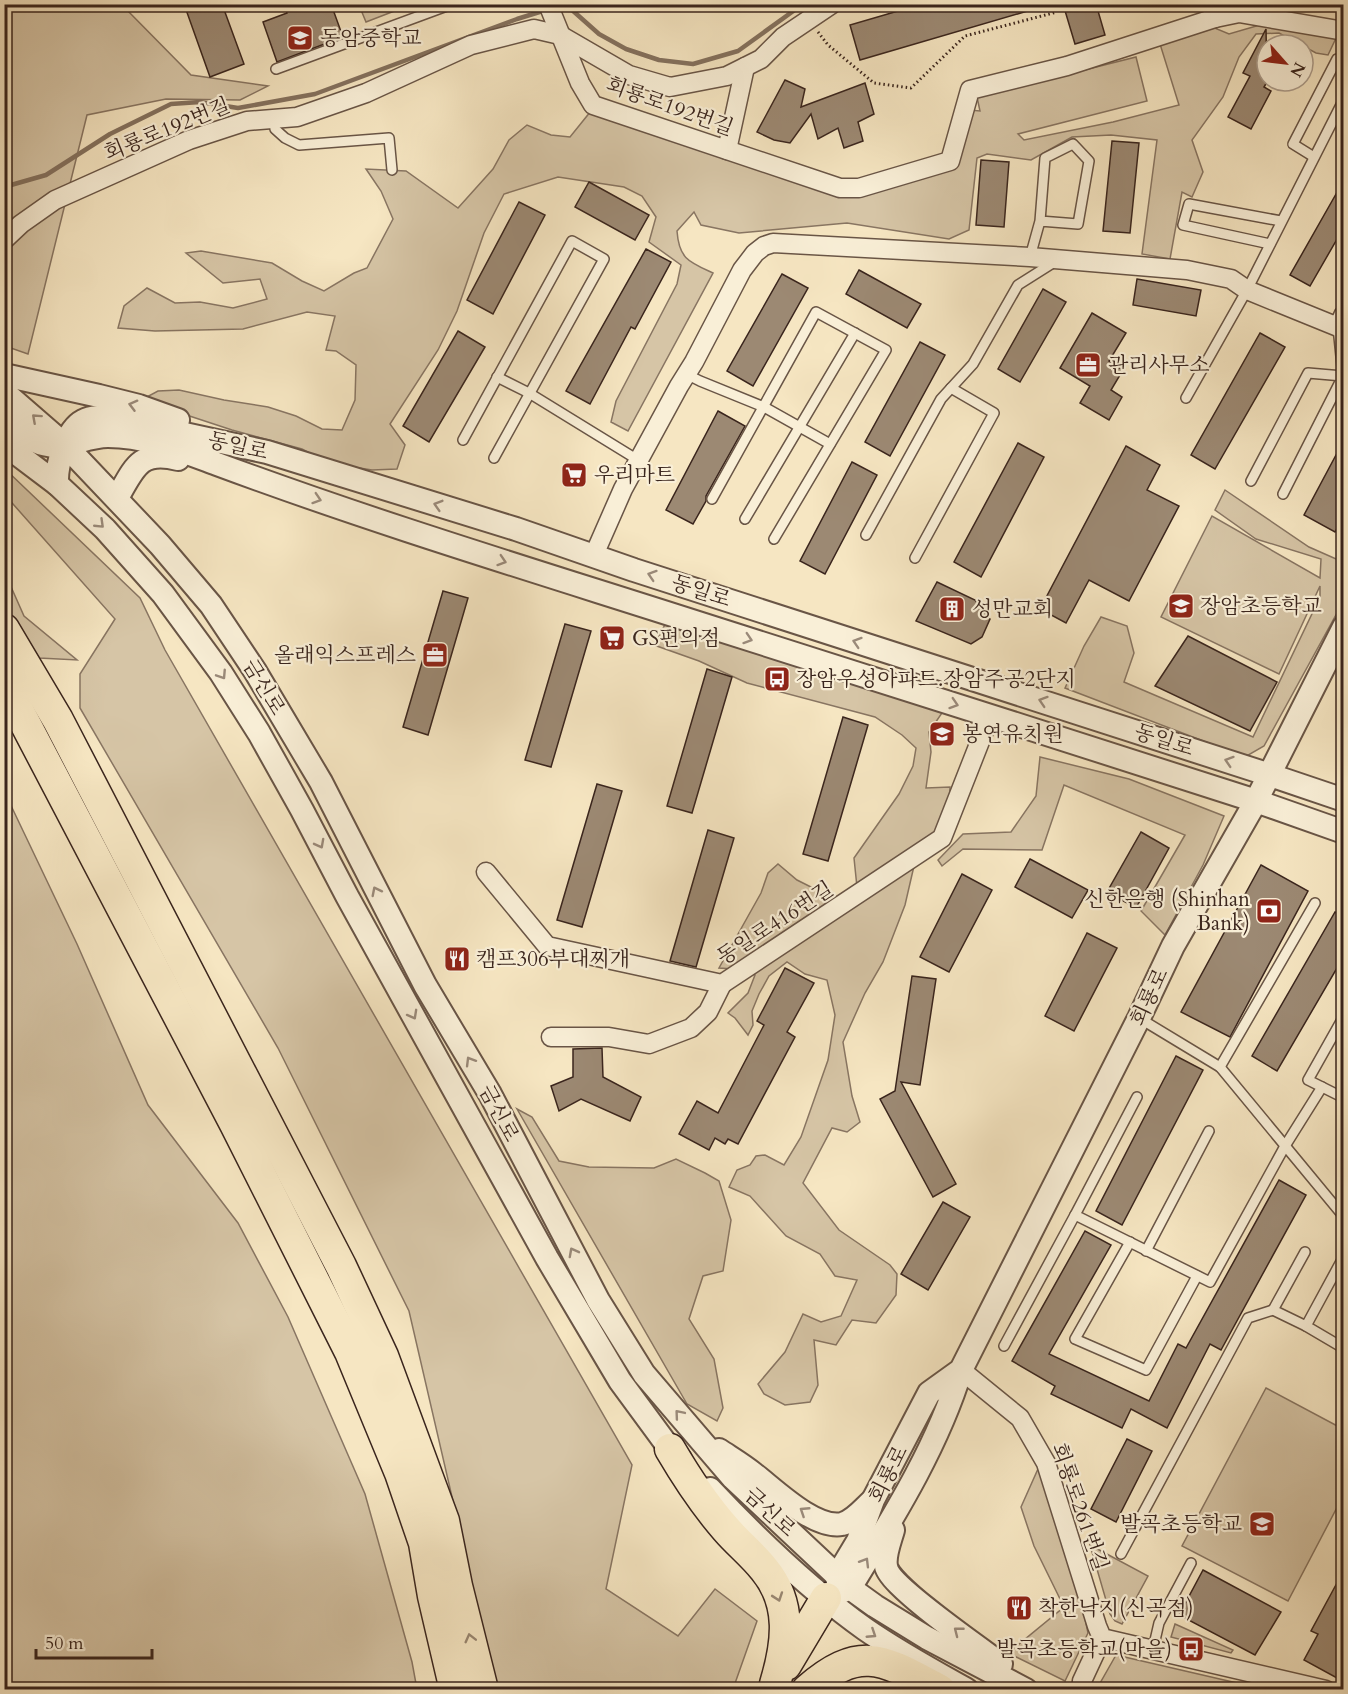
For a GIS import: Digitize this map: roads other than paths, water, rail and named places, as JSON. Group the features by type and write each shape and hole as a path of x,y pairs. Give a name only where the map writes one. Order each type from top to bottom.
{"highway":[{"path":"4,629 58,720 341,1266 382,1356 444,1521 445,1591 455,1689"},
{"path":"4,657 241,1121 350,1352 375,1408 424,1543 483,1689"},
{"path":"4,683 241,1121"},
{"path":"4,712 128,957 224,1133 314,1313 445,1591"},
{"path":"670,1449 698,1495 738,1544 763,1567 774,1584 783,1612 786,1634 782,1688"},
{"path":"782,1688 810,1622 838,1592"},
{"path":"807,1689 839,1668 868,1660 887,1663 940,1689"}],"street":[{"path":"548,4 558,31 629,75 670,87 727,76 761,59 783,37 832,4"},
{"path":"1213,11 1239,13 1344,31"},
{"name":"회룡로192번길","path":"4,240 21,224 55,200 189,140 247,121 297,117 366,93 471,45 534,29 558,31 580,83 593,105 840,188 859,188 950,161 970,90 1066,66 1213,11"},
{"path":"727,150 745,67"},
{"path":"594,555 638,460 749,260 764,246 773,243 1030,257 1186,270 1231,279 1247,290 1341,320"},
{"path":"4,375 139,406 267,452"},
{"path":"4,392 65,445"},
{"name":"동일로","path":"57,484 58,468 65,445 75,427 84,420 100,417 267,452 594,555 1344,801"},
{"path":"4,420 35,443 46,446 65,445"},
{"name":"동일로","path":"65,445 99,437 130,438 178,449 262,480 505,562 1256,801 1344,832"},
{"path":"4,444 57,484"},
{"name":"금신로","path":"65,445 117,498 211,604 255,671 321,782 425,985 490,1094 598,1300 644,1374 734,1478 838,1592 865,1629 910,1658 967,1689"},
{"path":"117,498 138,463 157,456 262,480"},
{"name":"금신로","path":"57,484 105,529 143,571 187,624 221,673 259,733 302,810 547,1258 620,1381 670,1449 737,1517 838,1592 875,1606 927,1638 1026,1689"},
{"name":"회룡로","path":"838,1592 902,1502 950,1406 961,1370 1173,946 1270,775 1344,627"},
{"name":"동일로416번길","path":"486,872 547,946 722,984 942,838 990,716"},
{"path":"550,1037 609,1037 649,1044 691,1028 708,1012 722,984"},
{"name":"회룡로","path":"838,1592 873,1500 929,1393 961,1370"},
{"name":"회룡로261번길","path":"961,1370 1020,1418 1046,1463 1096,1626 1102,1638"},
{"path":"697,1436 752,1472 809,1515 825,1522 845,1523 873,1500"},
{"path":"902,1502 887,1550 886,1567 889,1574 915,1598 1008,1670 1040,1689"},
{"path":"1081,1689 1082,1681 1102,1638 1326,1689"}],"lane":[{"path":"276,69 452,4"},
{"path":"1314,157 1293,144 1337,59"},
{"path":"1186,398 1247,290 1344,99"},
{"path":"274,119 275,129 299,146 389,138 392,170"},
{"path":"1030,257 1041,221 1045,158 1073,144 1089,161 1078,224 1041,221"},
{"path":"1270,244 1183,225 1189,204 1281,221"},
{"path":"463,440 572,241 604,259 494,458"},
{"path":"866,535 941,399 972,364 1018,285 1058,260"},
{"path":"712,499 816,312 885,350 774,539"},
{"path":"1283,494 1343,376 1341,320"},
{"path":"745,519 855,333"},
{"path":"1251,481 1308,373 1343,376"},
{"path":"686,374 764,407 830,444"},
{"path":"497,376 638,460"},
{"path":"915,558 994,413 951,388"},
{"path":"1220,1067 1315,903"},
{"path":"1344,1017 1308,1080 1344,1098"},
{"path":"1139,1018 1220,1067 1344,1217"},
{"path":"1075,1215 1210,1282 1285,1146 1322,1087"},
{"path":"1004,1346 1137,1097"},
{"path":"1146,1251 1209,1131"},
{"path":"1130,1242 1075,1339 1146,1370 1197,1276"},
{"path":"1273,1310 1305,1252"},
{"path":"1306,1326 1344,1256"},
{"path":"1121,1554 1248,1317 1273,1310 1340,1346 1344,1339"},
{"path":"1153,1649 1159,1623 1191,1563"}],"waterway":[{"path":"555,9 572,10 599,34 626,49 659,60 693,64 738,51 803,4"},
{"path":"4,187 46,175 110,134 171,104 200,102 238,108 315,94 546,10"}],"place":[{"name":"동암중학교","path":"300,38"},
{"name":"관리사무소","path":"1088,365"},
{"name":"우리마트","path":"574,475"},
{"name":"장암초등학교","path":"1181,606"},
{"name":"성만교회","path":"952,609"},
{"name":"GS편의점","path":"612,638"},
{"name":"올래익스프레스","path":"435,655"},
{"name":"장암우성아파트.장암주공2단지","path":"777,679"},
{"name":"봉연유치원","path":"942,734"},
{"name":"신한은행 (Shinhan Bank)","path":"1269,911"},
{"name":"캠프306부대찌개","path":"457,959"},
{"name":"발곡초등학교","path":"1262,1524"},
{"name":"착한낙지(신곡점)","path":"1019,1608"},
{"name":"발곡초등학교(마을)","path":"1191,1649"}]}
